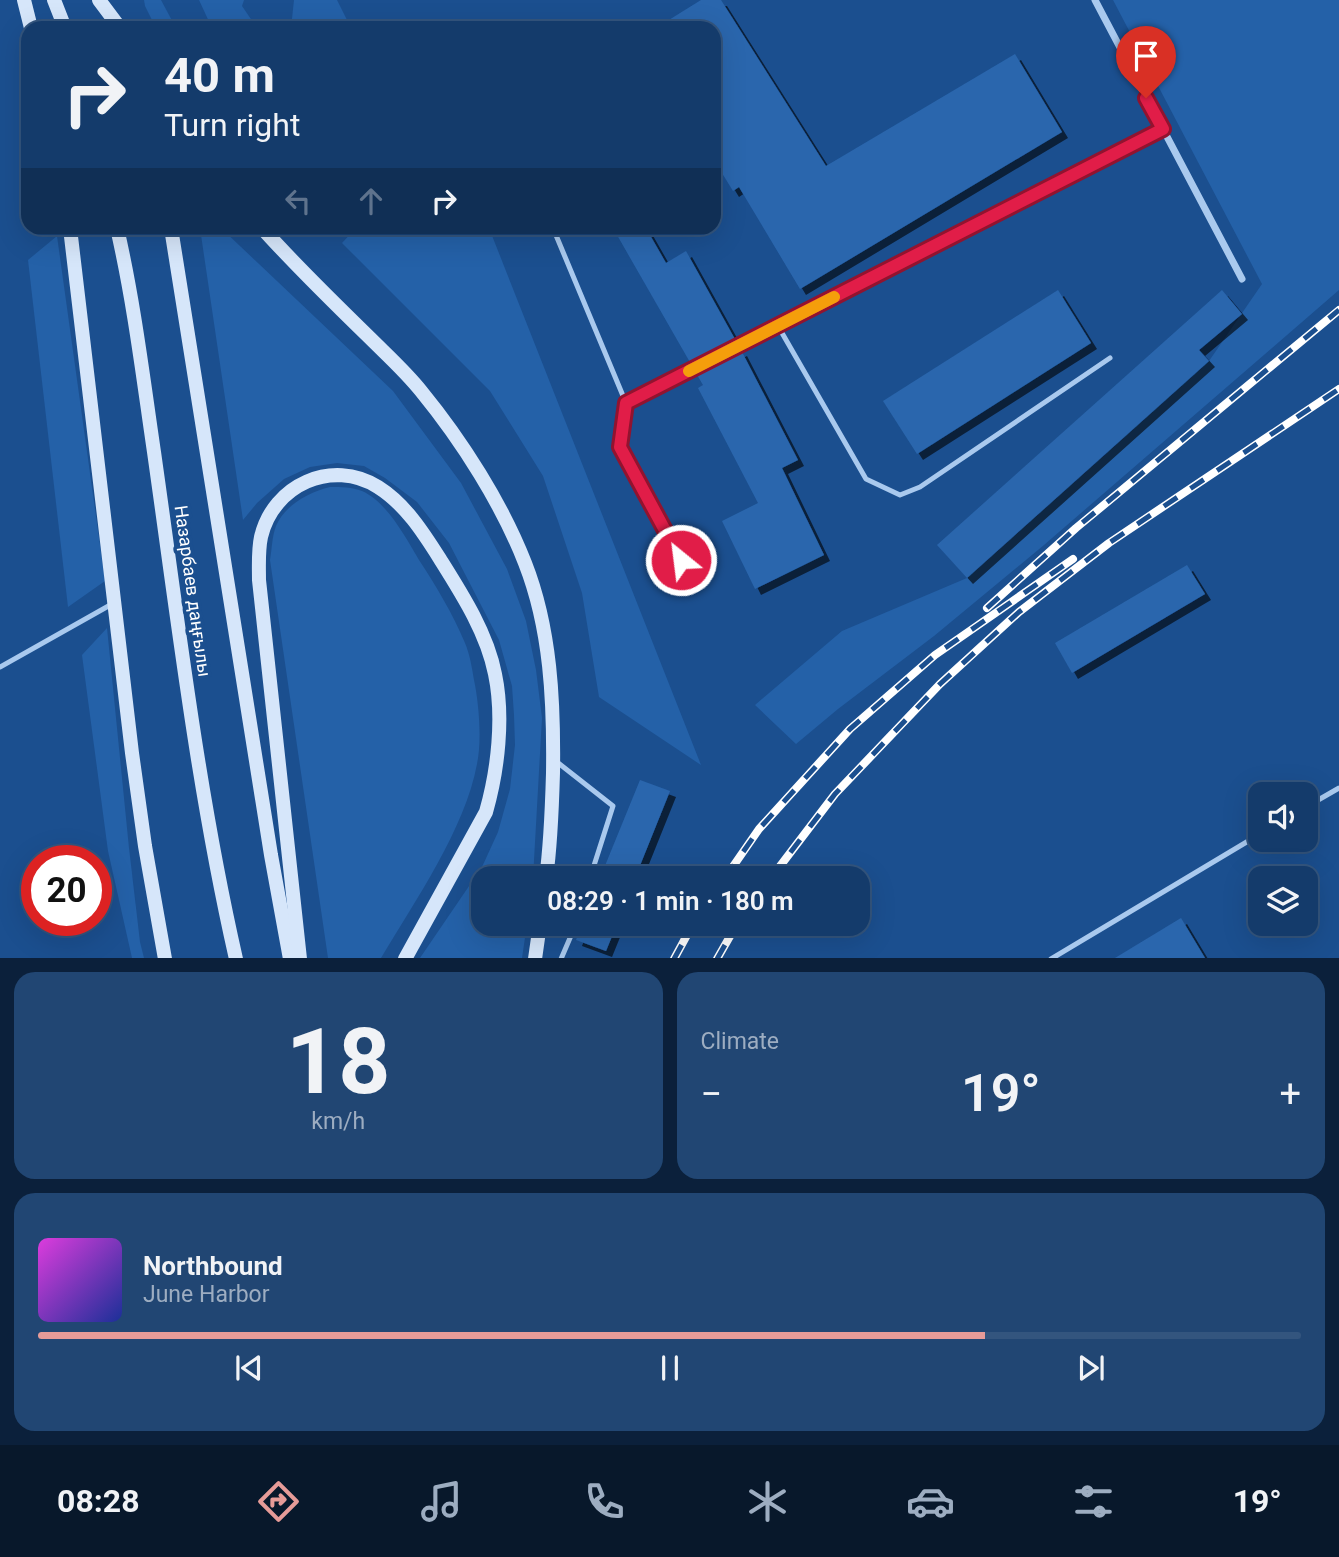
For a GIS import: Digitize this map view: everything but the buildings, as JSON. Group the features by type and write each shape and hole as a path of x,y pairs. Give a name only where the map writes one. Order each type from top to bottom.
{"main road":[{"path":"24,0 29,21"},
{"path":"54,0 62,21"},
{"path":"99,0 107,21"},
{"path":"99,0 115,21"},
{"path":"72,235 140,807 165,958"},
{"name":"Назарбаев даңғылы","path":"118,235 136,328 196,742 236,958"},
{"name":"Назарбаев даңғылы","path":"172,235 271,855 290,958"},
{"path":"268,235 419,389 445,421 489,491 525,563 537,598 551,687 552,812 547,866"},
{"path":"300,958 259,580 261,537 279,501 296,486 329,475 348,475 366,480 396,501 417,524 474,617 495,673 498,695 497,766 486,812 405,958"},
{"path":"535,958 538,936"}],"street":[{"path":"1095,0 1242,279"}],"lane":[{"path":"626,403 1163,129"},
{"path":"556,235 626,403 620,447 681,560"},
{"path":"778,326 866,479 900,495 920,487 1110,358"},
{"path":"0,667 115,603"},
{"path":"553,759 613,806 594,866"},
{"path":"1318,800 1339,788"},
{"path":"1051,958 1248,841"},
{"path":"561,958 571,936"}],"shaded area":[{"path":"144,0 161,0 172,21 152,21"},
{"path":"199,0 244,0 242,6 252,21 209,21"},
{"path":"294,0 337,0 348,21 292,21"},
{"path":"1113,0 1339,0 1339,290 1044,545 934,636 796,744 755,705 842,631 967,578 1209,361 1262,284"},
{"path":"201,235 228,235 393,391 461,483 507,569 526,621 542,718 534,866 482,866 498,832 510,789 515,745 512,686 499,640 449,543 417,502 364,466 337,463 310,467 284,479 257,503 243,520"},
{"path":"349,235 492,235 701,765 599,697 582,593 543,476 490,391 342,243"},
{"path":"57,236 105,581 68,607 28,260"},
{"path":"330,487 362,491 380,503 395,521 438,590 460,632 470,657 477,700 479,755 462,814 423,889 381,958 328,958 270,560 280,518 306,496"},
{"path":"107,628 129,848 144,958 132,958 112,869 112,845 107,845 82,655"},
{"path":"471,883 471,936 525,936 522,958 420,958"}],"railway":[{"path":"987,608 1076,528 1339,310"},
{"path":"780,866 835,794 940,684 1019,612 1109,543 1339,389"},
{"path":"733,866 759,829 850,729 935,655 1073,559"},
{"path":"675,958 686,936"},
{"path":"718,958 730,936"}],"slow traffic":[{"path":"689,371 834,297"}],"route":[{"path":"681,560 620,447 626,403 1163,129 1146,98"}]}
